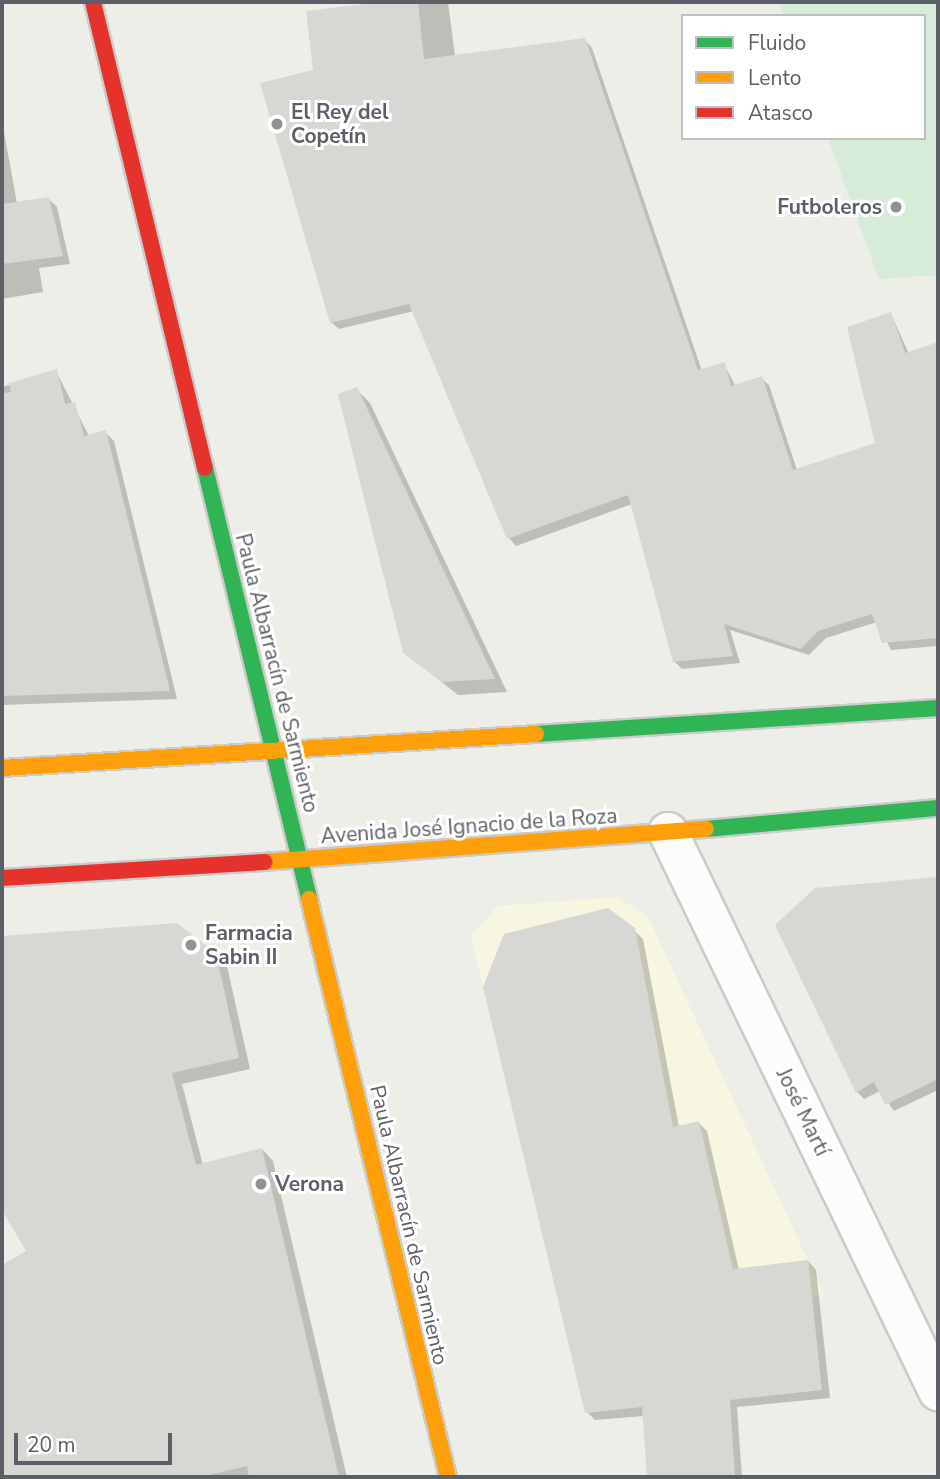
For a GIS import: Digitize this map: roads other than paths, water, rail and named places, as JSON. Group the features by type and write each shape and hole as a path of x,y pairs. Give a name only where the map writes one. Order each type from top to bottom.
{"main road":[{"name":"Paula Albarracín de Sarmiento","path":"93,2 448,1477"},
{"path":"2,768 938,708"},
{"name":"Avenida José Ignacio de la Roza","path":"2,878 300,860 938,808"}],"street":[{"name":"José Martí","path":"668,832 938,1391"}],"place":[{"name":"El Rey del Copetín","path":"277,124"},
{"name":"Futboleros","path":"896,207"},
{"name":"Farmacia Sabin II","path":"191,945"},
{"name":"Verona","path":"261,1184"}]}
